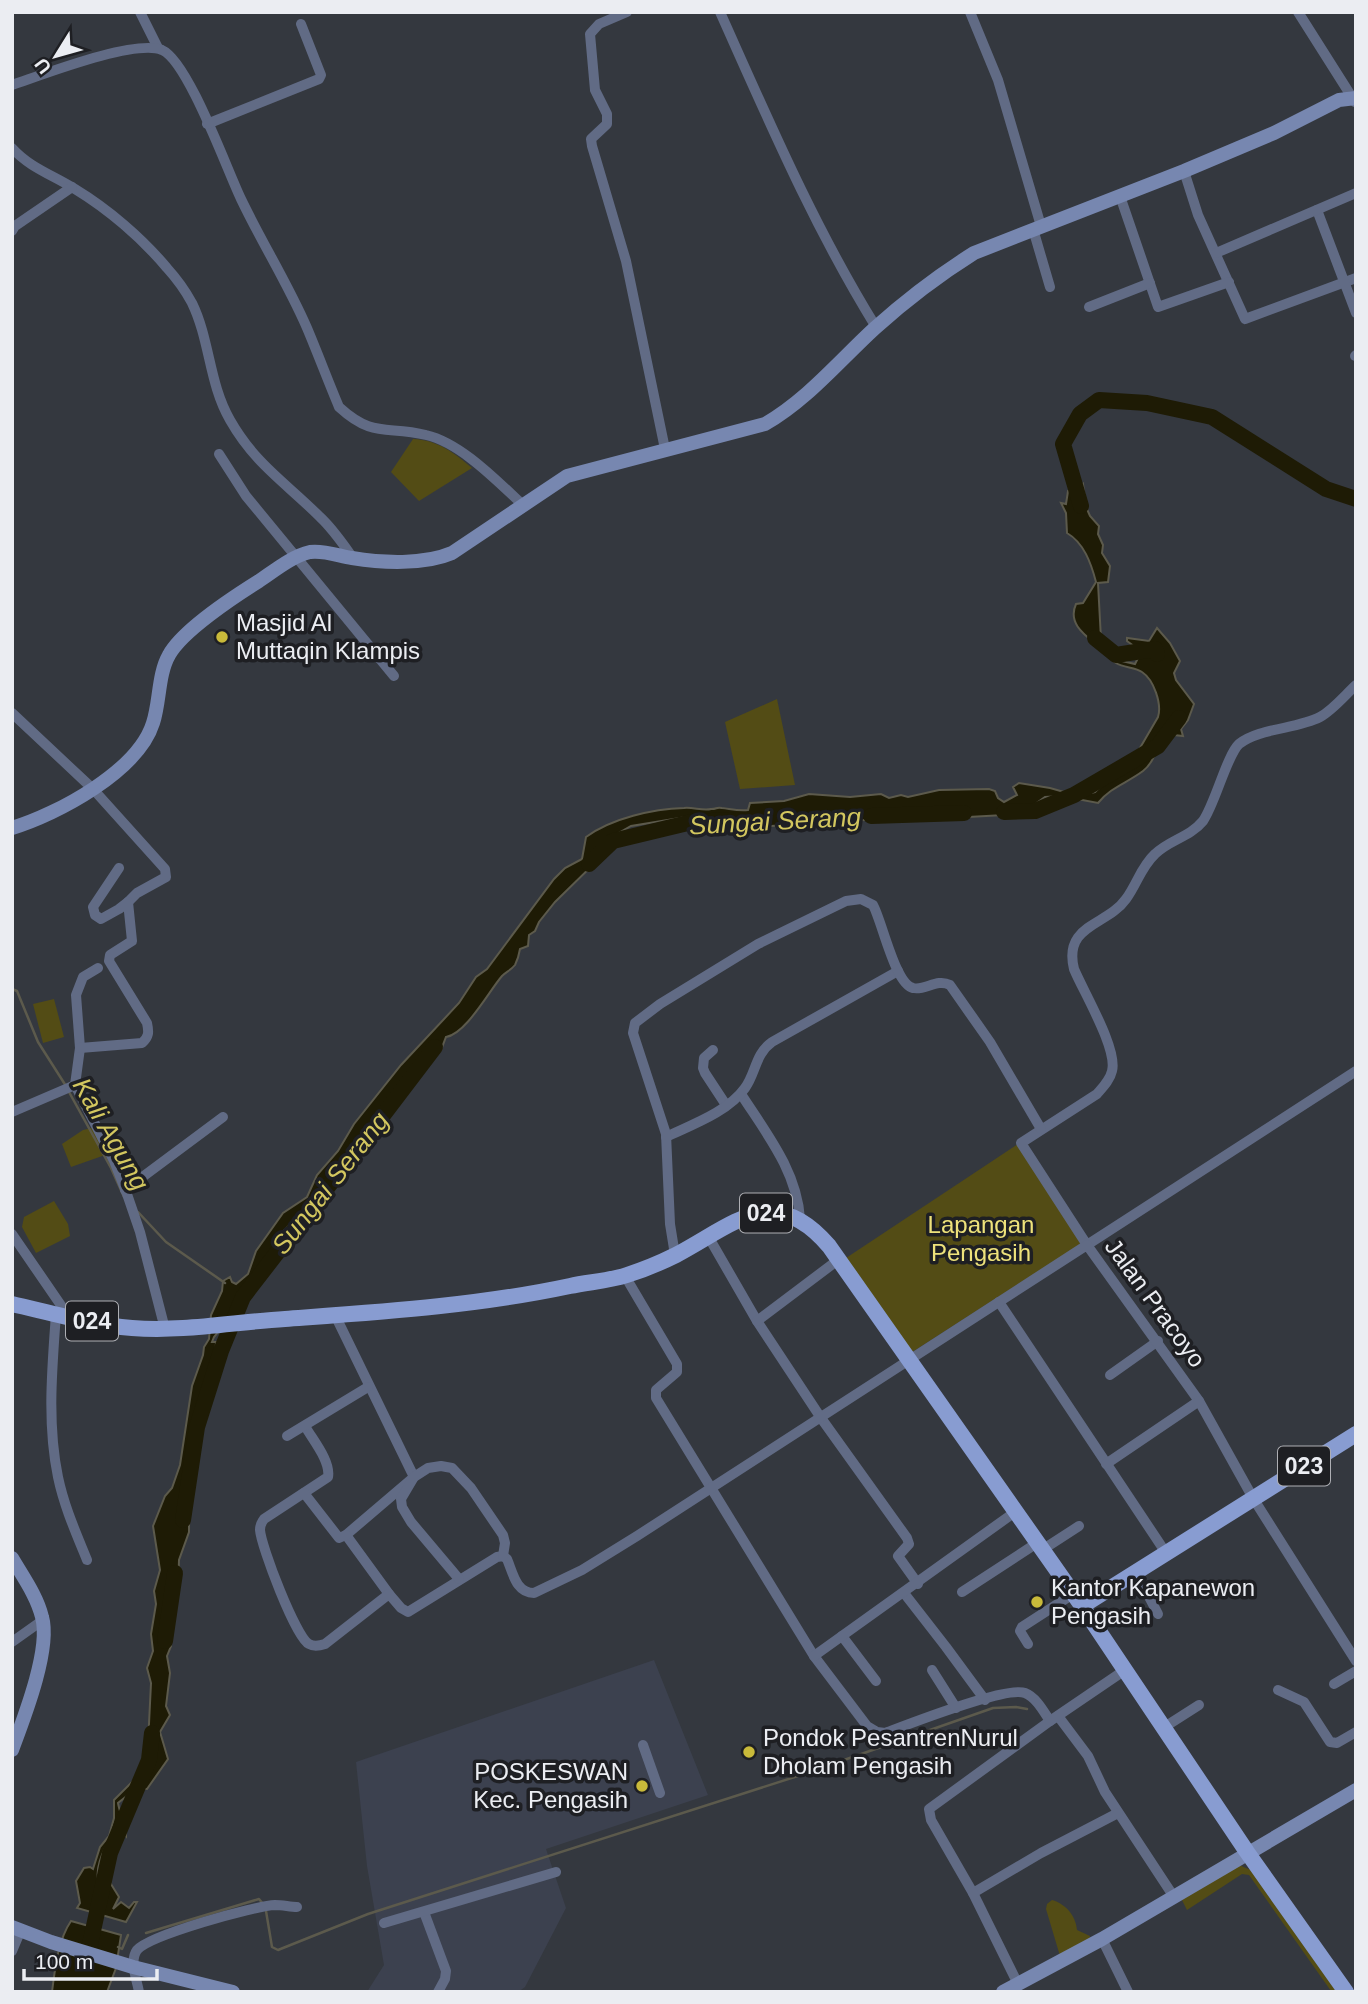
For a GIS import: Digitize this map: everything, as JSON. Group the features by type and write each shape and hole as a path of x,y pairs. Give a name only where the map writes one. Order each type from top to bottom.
{"main road":[{"name":"024","path":"12,1304 130,1328 169,1329 531,1294 625,1276 675,1255 729,1224 757,1213 778,1212 800,1219 816,1231 1078,1600"},
{"name":"023","path":"1078,1600 1136,1572 1356,1434"},
{"path":"1078,1600 1247,1852 1346,1992"}],"street":[{"path":"140,12 158,48"},
{"path":"627,12 599,24 590,34 595,90 607,114 607,124 592,139 592,146 626,261 666,449"},
{"path":"720,12 796,178 859,300 876,327"},
{"path":"970,12 998,80 1050,287"},
{"path":"12,828 63,807 93,789 139,750 153,723 168,656 223,606 296,557 319,552 353,559 436,560 452,553 567,476 765,424 784,413 876,327 947,270 985,248 1184,171 1274,133 1339,100 1355,99 1298,12"},
{"path":"207,124 319,79 321,75 301,24"},
{"path":"12,85 124,51 158,48 167,53 175,61 241,200 307,328 339,407 373,430 426,435 452,446 523,505"},
{"path":"12,148 41,171 101,206 165,266 193,305 217,389 228,417 261,464 319,516 353,559"},
{"path":"1184,171 1198,215 1245,319 1356,278"},
{"path":"12,231 15,226 72,187"},
{"path":"1216,253 1356,193"},
{"path":"1121,196 1158,307 1229,282"},
{"path":"1317,210 1356,313"},
{"path":"1088,307 1150,283"},
{"path":"219,454 246,496 394,676"},
{"path":"1356,685 1318,718 1253,737 1237,746 1203,820 1156,853 1143,867 1126,900 1082,932 1075,941 1071,957 1074,969 1105,1035 1113,1059 1113,1070 1107,1084 1097,1094 1021,1143 1087,1244 1356,1071"},
{"path":"12,713 93,789 167,873 166,877 137,893 119,909 101,919 95,915 93,907 119,868"},
{"path":"675,1255 670,1224 666,1137 661,1114 633,1033 635,1023 644,1014 758,944 846,901 861,899 873,905 898,971 912,988 944,982 950,985 990,1042 1041,1129"},
{"path":"80,1048 142,1043 148,1039 147,1023 109,961 110,956 132,941 128,902"},
{"path":"98,968 83,977 78,985 76,995 80,1048 74,1086 126,1192 169,1329"},
{"path":"666,1137 741,1094 766,1046 898,971"},
{"path":"713,1050 704,1058 703,1068 726,1105"},
{"path":"12,1112 74,1086"},
{"path":"741,1094 793,1181 799,1201 800,1219"},
{"path":"126,1192 223,1117"},
{"path":"12,1234 63,1316 51,1379 53,1448 59,1480 87,1560"},
{"path":"708,1236 757,1321 821,1418 909,1541 898,1556 918,1584"},
{"name":"Jalan Pracoyo","path":"503,1556 507,1559 520,1588 528,1593 534,1593 582,1570 1087,1244 1199,1401 1253,1498 1356,1661"},
{"path":"757,1321 838,1260"},
{"path":"625,1276 677,1364 677,1372 656,1390 656,1398 814,1656 867,1726 885,1733 956,1708 1010,1693 1023,1692 1031,1696 1054,1718 1094,1766 1105,1792 1174,1897"},
{"path":"999,1302 1166,1553"},
{"path":"335,1315 414,1477"},
{"path":"1110,1375 1158,1341"},
{"path":"287,1436 368,1387"},
{"path":"1106,1464 1199,1401"},
{"path":"305,1426 329,1473 323,1481 264,1519 260,1531 297,1631 307,1644 324,1644 390,1594"},
{"path":"304,1493 339,1538 414,1477 436,1467 446,1466 457,1472 471,1488 505,1542 503,1556 491,1559 408,1612 401,1608 346,1535"},
{"path":"414,1477 401,1499 402,1507 411,1522 459,1578"},
{"path":"814,1656 1015,1512"},
{"path":"962,1592 1039,1546 1079,1526"},
{"path":"12,1558 34,1597 43,1620 37,1673 12,1750"},
{"path":"1136,1572 1158,1614"},
{"path":"904,1593 985,1700"},
{"path":"1028,1644 1020,1631 1022,1627 1078,1600"},
{"path":"12,1642 43,1620"},
{"path":"842,1636 876,1681"},
{"path":"932,1670 956,1708"},
{"path":"1017,1984 973,1893 931,1820 929,1810 1054,1718 1125,1670"},
{"path":"1334,1684 1356,1671"},
{"path":"1278,1690 1304,1703 1330,1742 1336,1743 1356,1732"},
{"path":"1163,1728 1199,1705"},
{"path":"643,1745 660,1793"},
{"path":"1003,1992 1102,1939 1356,1790"},
{"path":"973,1893 1041,1853 1118,1813"},
{"path":"384,1923 556,1872"},
{"path":"139,1992 130,1966 135,1953 142,1946 190,1926 254,1909 267,1906 297,1907"},
{"path":"424,1912 446,1971 438,1992"},
{"path":"12,1951 16,1930 130,1966 233,1992"},
{"path":"1102,1939 1128,1992"}],"shaded area":[{"path":"654,1660 708,1795 546,1849 566,1908 525,1987 518,1992 367,1992 384,1965 367,1866 356,1762"}],"green space":[{"path":"413,439 438,445 472,468 419,501 391,472"},
{"path":"777,699 795,785 740,789 725,722"},
{"path":"54,999 64,1037 43,1043 33,1004"},
{"path":"96,1127 108,1154 71,1167 62,1144 83,1130"},
{"name":"Lapangan Pengasih","path":"1018,1144 1081,1244 906,1356 843,1260"},
{"path":"54,1201 68,1224 70,1236 36,1253 22,1227 24,1217"},
{"path":"1239,1865 1253,1871 1340,1992 1331,1991 1249,1875 1242,1874 1187,1910 1182,1900"},
{"path":"1052,1900 1069,1911 1077,1930 1090,1936 1089,1940 1060,1956 1046,1909"}],"water":[{"path":"1078,480 1078,489 1083,484 1090,516 1099,526 1102,553 1110,566 1108,582 1098,583 1101,639 1118,660 1135,664 1140,654 1127,638 1149,641 1157,628 1170,643 1180,661 1174,673 1176,680 1194,704 1181,729 1183,736 1165,734 1147,767 1108,793 1098,803 1061,796 1045,797 1021,814 950,818 933,809 898,813 881,819 771,826 754,824 720,829 721,825 692,816 631,826 610,838 601,857 555,902 539,922 535,931 529,935 528,946 520,949 515,965 502,976 469,1020 454,1034 446,1037 441,1050 418,1066 397,1091 392,1105 351,1162 316,1191 296,1219 277,1237 270,1256 253,1274 244,1300 214,1337 212,1342 216,1342 215,1363 198,1415 199,1429 191,1449 186,1474 184,1495 189,1511 189,1532 179,1560 178,1592 168,1593 166,1610 171,1646 167,1656 170,1673 166,1706 170,1715 160,1732 168,1759 147,1789 137,1788 118,1803 126,1836 118,1827 112,1845 106,1846 99,1862 98,1879 111,1884 119,1897 113,1909 121,1902 129,1908 137,1902 126,1922 77,1908 80,1903 76,1881 84,1868 93,1869 100,1847 109,1836 114,1818 114,1800 152,1762 148,1744 151,1683 147,1668 153,1651 151,1634 156,1604 154,1591 160,1570 153,1526 180,1465 192,1386 209,1339 211,1315 222,1291 223,1281 230,1277 236,1284 248,1274 256,1251 283,1213 307,1197 317,1175 338,1151 354,1124 401,1065 459,1003 476,977 487,969 554,879 565,868 582,859 586,837 596,830 620,820 659,810 748,810 750,803 784,801 809,794 850,797 881,794 889,798 939,790 989,789 995,791 998,798 1004,802 1017,795 1013,787 1019,783 1078,796 1095,792 1107,780 1130,765 1158,717 1158,699 1146,676 1139,670 1114,662 1081,631 1074,619 1076,604 1083,603 1096,582 1082,548 1067,533 1066,513 1061,503 1066,504 1068,491 1073,489"},
{"path":"71,1921 121,1935 116,1968 107,1992 52,1992 60,1945"}],"waterway":[{"name":"Sungai Serang","path":"1081,506 1063,444 1080,414 1099,400 1147,403 1212,417 1326,489 1356,499"},
{"name":"Sungai Serang","path":"1095,638 1116,655 1155,649 1157,654"},
{"name":"Sungai Serang","path":"1004,812 1035,811 1074,795 1158,746 1179,718"},
{"name":"Sungai Serang","path":"871,816 964,813"},
{"name":"Sungai Serang","path":"589,864 613,841 692,822 730,820"},
{"name":"Kali Agung","path":"12,989 17,991 38,1042 66,1086"},
{"name":"Sungai Serang","path":"381,1118 435,1047"},
{"name":"Kali Agung","path":"69,1092 124,1197"},
{"name":"Sungai Serang","path":"183,1520 197,1427 221,1351 243,1297 350,1158"},
{"name":"Kali Agung","path":"138,1212 166,1242 225,1283"},
{"name":"Sungai Serang","path":"165,1641 175,1573"},
{"path":"266,1911 272,1947 278,1950 368,1914 801,1775 993,1708 1027,1709"},
{"name":"Sungai Serang","path":"89,1949 110,1853 149,1760 152,1733"},
{"path":"146,1933 259,1899 264,1905"},
{"path":"118,1947 122,1949 128,1935"}],"place":[{"name":"Masjid Al Muttaqin Klampis","path":"222,637"},
{"name":"Kantor Kapanewon Pengasih","path":"1037,1602"},
{"name":"Pondok PesantrenNurul Dholam Pengasih","path":"749,1752"},
{"name":"POSKESWAN Kec. Pengasih","path":"642,1786"}]}
